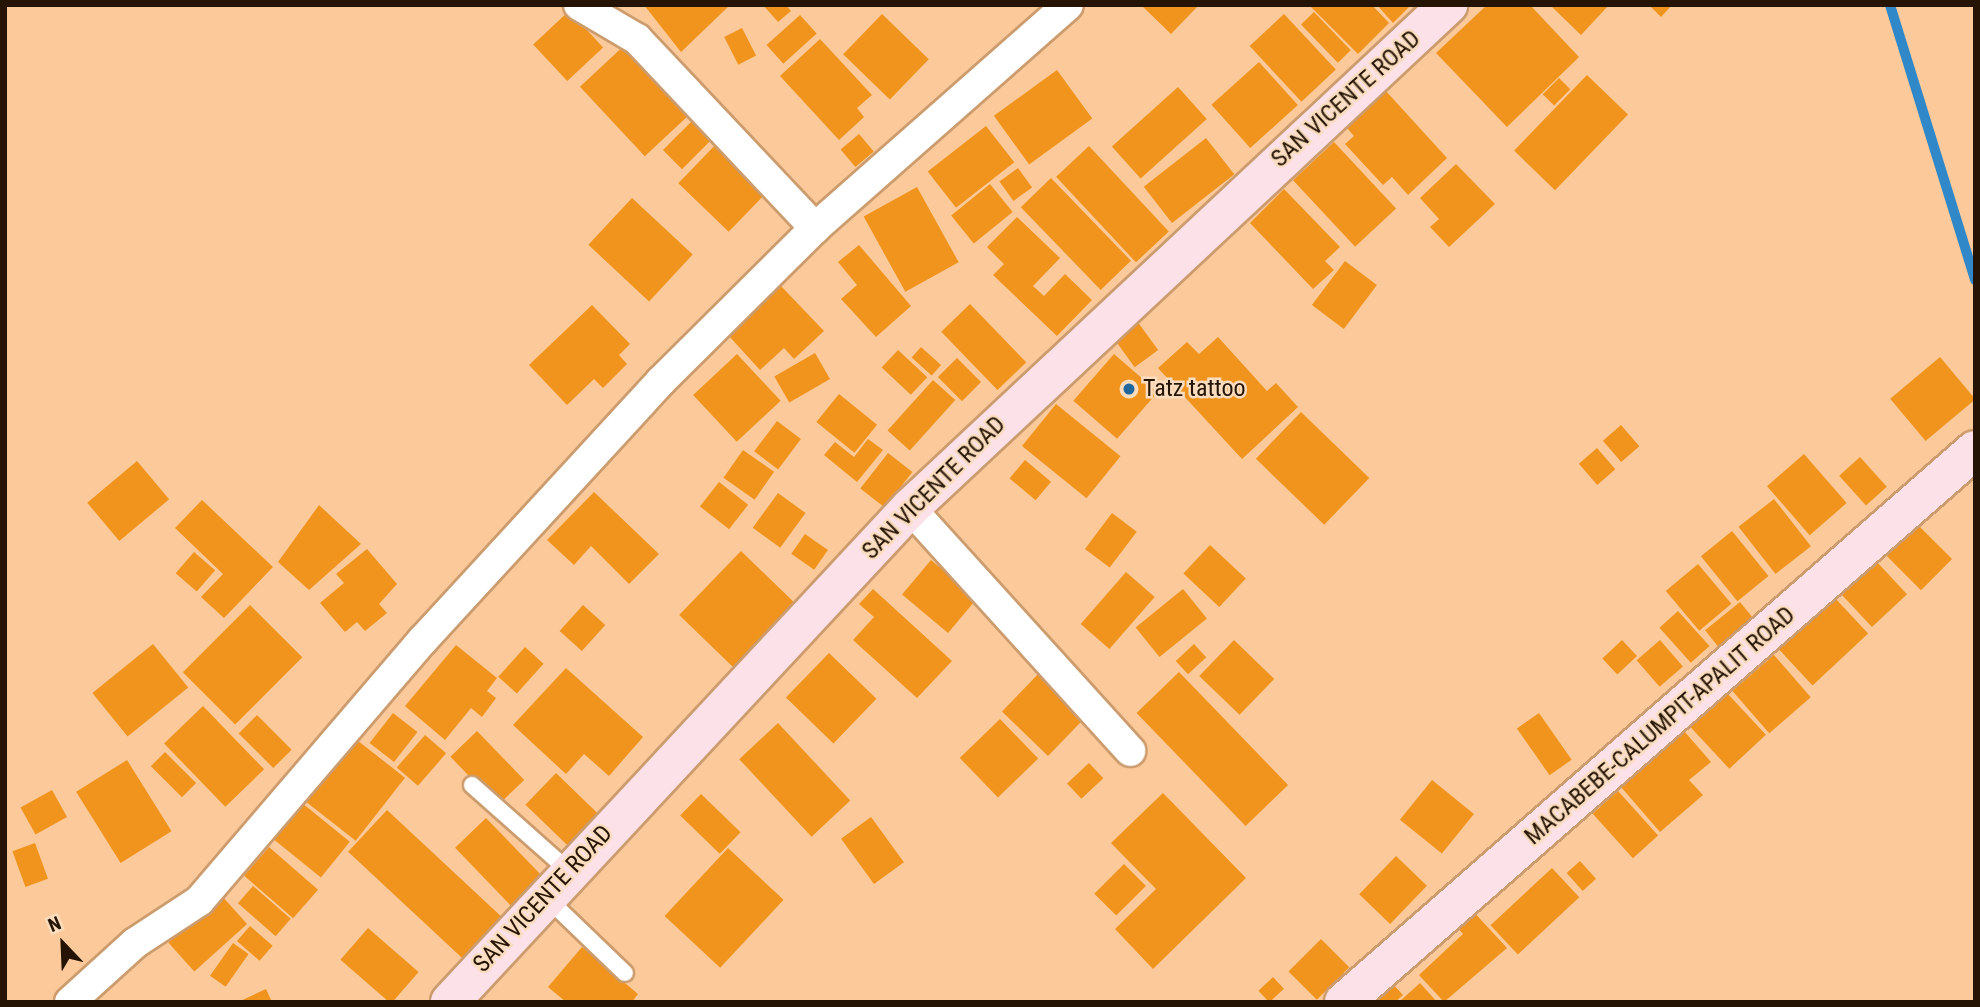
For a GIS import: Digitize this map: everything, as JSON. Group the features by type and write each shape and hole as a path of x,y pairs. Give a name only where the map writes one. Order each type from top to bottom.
{"street":[{"path":"579,5 637,39 815,228"},
{"path":"70,1002 135,943 199,901 431,631 661,380 815,228 1068,5"},
{"name":"SAN VICENTE ROAD","path":"450,1002 557,884 910,508 1448,5"},
{"name":"MACABEBE-CALUMPIT-APALIT ROAD","path":"1344,1002 1975,450"},
{"path":"910,508 1130,751"}],"lane":[{"path":"472,785 557,884 625,974"}],"building":[{"path":"644,5 730,5 681,52"},
{"path":"763,5 786,5 791,11 778,22"},
{"path":"1141,5 1195,5 1197,7 1171,34"},
{"path":"1309,5 1372,5 1389,23 1358,54"},
{"path":"1377,5 1411,5 1393,23"},
{"path":"1487,5 1530,5 1579,57 1507,127 1436,53"},
{"path":"1550,5 1609,5 1581,35"},
{"path":"1649,5 1672,5 1661,17"},
{"path":"569,11 603,48 567,81 533,44"},
{"path":"1314,12 1351,50 1338,63 1301,25"},
{"path":"882,14 929,59 890,99 843,54"},
{"path":"1284,14 1336,70 1301,102 1250,46"},
{"path":"800,15 817,34 783,64 767,45"},
{"path":"742,28 756,56 738,65 724,37"},
{"path":"820,39 872,95 857,108 864,117 839,140 780,76"},
{"path":"629,41 694,110 645,156 580,87"},
{"path":"1259,62 1298,105 1250,148 1211,105"},
{"path":"1057,70 1092,119 1029,164 994,116"},
{"path":"1587,75 1628,115 1555,190 1514,151"},
{"path":"1559,78 1570,89 1554,106 1543,94"},
{"path":"1178,87 1207,119 1141,179 1112,147"},
{"path":"1385,90 1447,158 1408,195 1392,177 1383,185 1345,144 1354,136 1346,127"},
{"path":"699,114 718,133 682,169 663,150"},
{"path":"986,126 1014,162 956,208 928,172"},
{"path":"859,134 874,152 855,167 841,149"},
{"path":"1206,138 1234,174 1172,223 1144,187"},
{"path":"720,140 770,189 729,232 678,183"},
{"path":"1334,142 1396,209 1355,247 1293,180"},
{"path":"1089,146 1169,232 1136,262 1056,177"},
{"path":"1456,164 1495,204 1449,247 1430,227 1439,219 1420,198"},
{"path":"1018,168 1032,187 1013,201 999,182"},
{"path":"1051,178 1131,261 1101,290 1021,207"},
{"path":"990,184 1013,212 974,243 951,215"},
{"path":"917,187 959,262 905,292 864,217"},
{"path":"1284,189 1340,247 1325,261 1334,270 1313,289 1250,223"},
{"path":"632,198 693,255 649,301 588,245"},
{"path":"1017,217 1060,258 1033,286 1044,296 1065,274 1092,300 1057,336 993,275 1004,264 987,247"},
{"path":"859,245 911,306 876,337 841,299 857,285 838,262"},
{"path":"1345,261 1377,285 1344,329 1312,305"},
{"path":"780,285 824,331 794,359 784,348 760,370 728,335"},
{"path":"970,304 1026,362 997,390 941,332"},
{"path":"592,305 630,344 619,355 627,364 603,388 594,379 567,405 529,365"},
{"path":"1137,321 1158,350 1135,367 1114,338"},
{"path":"1218,337 1267,391 1276,383 1298,407 1242,459 1158,368 1187,342 1199,354"},
{"path":"921,347 941,365 932,375 912,357"},
{"path":"898,350 927,377 911,395 882,368"},
{"path":"815,353 830,379 789,402 774,376"},
{"path":"737,354 781,401 737,442 693,395"},
{"path":"1114,354 1158,392 1117,439 1073,401"},
{"path":"1940,357 1975,399 1926,441 1890,399"},
{"path":"957,358 981,382 962,401 938,377"},
{"path":"933,380 955,400 910,451 887,431"},
{"path":"839,394 877,425 854,453 816,422"},
{"path":"1056,404 1121,456 1087,498 1022,446"},
{"path":"1301,412 1369,478 1324,525 1256,459"},
{"path":"777,421 801,439 778,469 754,451"},
{"path":"1621,425 1639,446 1621,462 1603,441"},
{"path":"868,439 883,450 857,482 824,455 835,442 854,457"},
{"path":"1597,448 1615,469 1597,485 1579,464"},
{"path":"743,450 774,472 755,500 723,478"},
{"path":"888,453 912,472 885,508 860,488"},
{"path":"1804,454 1847,503 1810,535 1767,486"},
{"path":"1860,457 1887,487 1866,505 1839,476"},
{"path":"1025,460 1051,482 1036,500 1010,478"},
{"path":"137,461 169,499 119,541 87,503"},
{"path":"719,482 748,505 729,529 700,506"},
{"path":"594,492 659,554 629,584 591,546 574,565 547,540"},
{"path":"778,493 806,513 780,548 753,528"},
{"path":"1774,499 1811,546 1775,574 1739,527"},
{"path":"202,500 273,567 224,618 201,597 223,574 175,528"},
{"path":"319,505 361,544 309,590 278,562"},
{"path":"1112,513 1137,532 1110,568 1085,549"},
{"path":"1916,523 1952,559 1921,590 1885,554"},
{"path":"1732,531 1769,576 1737,601 1701,556"},
{"path":"805,534 828,550 814,570 791,554"},
{"path":"1210,545 1246,578 1219,607 1183,574"},
{"path":"367,549 397,584 379,604 387,613 365,631 357,622 345,632 320,603 344,583 336,574"},
{"path":"741,551 796,604 735,669 679,615"},
{"path":"194,552 215,570 197,592 176,573"},
{"path":"931,560 977,599 948,633 902,594"},
{"path":"1875,560 1907,594 1872,627 1840,593"},
{"path":"1698,564 1731,604 1699,631 1666,591"},
{"path":"1126,572 1155,597 1109,649 1081,624"},
{"path":"873,589 952,661 917,698 853,640 874,617 859,604"},
{"path":"1183,589 1207,619 1160,657 1136,627"},
{"path":"1834,597 1868,634 1813,685 1778,649"},
{"path":"1740,602 1753,618 1718,647 1705,630"},
{"path":"250,605 302,657 235,725 183,672"},
{"path":"583,605 605,625 582,651 560,631"},
{"path":"1678,611 1709,646 1691,663 1659,628"},
{"path":"1234,640 1274,679 1240,715 1199,676"},
{"path":"1622,640 1637,656 1617,675 1602,658"},
{"path":"1660,640 1683,666 1660,687 1637,660"},
{"path":"153,644 188,688 128,737 92,693"},
{"path":"1194,644 1206,657 1188,674 1176,661"},
{"path":"456,645 497,678 487,691 496,698 482,717 471,708 445,740 405,706"},
{"path":"525,647 544,664 517,693 498,677"},
{"path":"829,653 876,699 833,743 786,698"},
{"path":"1774,655 1811,697 1769,733 1732,691"},
{"path":"566,668 643,737 609,776 584,754 566,774 513,725"},
{"path":"1043,669 1089,713 1048,756 1002,711"},
{"path":"1179,672 1288,785 1246,826 1137,713"},
{"path":"1727,693 1766,735 1729,769 1690,727"},
{"path":"203,706 264,769 225,807 164,744"},
{"path":"393,713 417,732 394,762 370,743"},
{"path":"1539,713 1572,760 1550,775 1517,728"},
{"path":"257,715 292,750 273,768 239,733"},
{"path":"1000,719 1038,759 998,797 960,758"},
{"path":"778,723 850,801 812,837 739,759"},
{"path":"477,731 524,780 498,806 450,757"},
{"path":"1684,731 1711,762 1689,780 1703,795 1660,832 1621,787"},
{"path":"425,735 446,753 418,786 397,767"},
{"path":"353,737 405,778 356,841 304,800"},
{"path":"165,752 196,783 182,797 151,766"},
{"path":"127,760 172,831 121,863 76,792"},
{"path":"1089,763 1103,778 1081,799 1067,783"},
{"path":"556,773 609,824 579,856 525,805"},
{"path":"1432,780 1474,814 1442,854 1400,820"},
{"path":"52,790 67,817 36,835 21,807"},
{"path":"1618,791 1658,836 1633,858 1593,814"},
{"path":"1163,793 1246,878 1153,969 1115,929 1156,889 1111,843"},
{"path":"701,794 741,832 720,854 680,816"},
{"path":"297,799 350,842 321,878 268,835"},
{"path":"387,810 510,925 471,966 348,852"},
{"path":"871,817 904,862 874,884 841,839"},
{"path":"486,818 542,876 511,906 455,848"},
{"path":"35,843 48,879 25,887 12,851"},
{"path":"269,847 318,890 293,918 244,876"},
{"path":"728,848 784,900 720,968 665,916"},
{"path":"1396,856 1427,886 1390,924 1359,894"},
{"path":"1580,861 1596,879 1583,891 1567,873"},
{"path":"1124,864 1146,886 1116,916 1094,894"},
{"path":"1552,868 1579,897 1518,955 1491,925"},
{"path":"253,886 291,919 276,936 238,903"},
{"path":"221,895 247,924 194,971 168,943"},
{"path":"1471,909 1507,948 1444,1002 1419,975 1463,934 1455,925"},
{"path":"250,926 273,946 260,961 237,941"},
{"path":"368,928 419,972 392,1002 389,1002 340,960"},
{"path":"1321,939 1349,967 1317,1000 1288,972"},
{"path":"233,943 249,954 226,987 210,976"},
{"path":"582,947 638,994 632,1002 566,1002 548,987"},
{"path":"1273,977 1284,989 1270,1002 1258,991"},
{"path":"1390,981 1403,995 1395,1002 1367,1002"},
{"path":"1420,983 1437,1002 1399,1002"},
{"path":"266,989 272,1002 238,1002"}],"waterway":[{"path":"1890,5 1975,280"}],"place":[{"name":"Tatz tattoo","path":"1129,389"}]}
